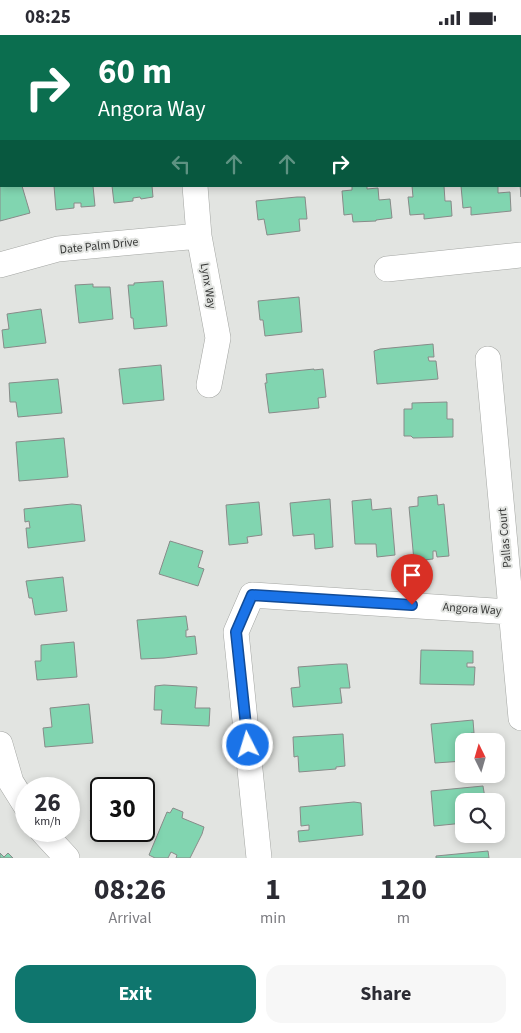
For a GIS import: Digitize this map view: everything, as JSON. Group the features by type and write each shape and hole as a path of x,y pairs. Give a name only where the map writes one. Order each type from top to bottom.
{"street":[{"name":"Lynx Way","path":"195,187 199,236 218,339 209,385"},
{"name":"Date Palm Drive","path":"0,265 58,249 199,236"},
{"path":"387,269 521,255"},
{"name":"Pallas Court","path":"488,359 521,718"},
{"name":"Angora Way","path":"259,858 236,632 252,595 511,612"},
{"path":"0,744 11,782 15,788"},
{"path":"52,842 67,858"}],"building":[{"path":"0,187 22,187 30,213 0,221"},
{"path":"54,187 93,187 95,206 81,207 81,203 74,203 74,208 56,210"},
{"path":"112,187 152,187 153,197 133,198 133,201 114,203"},
{"path":"352,187 378,188 379,200 390,199 392,218 353,222 352,214 344,215 342,191 352,190"},
{"path":"412,187 444,187 445,201 451,201 452,216 424,219 424,214 410,215 408,197 413,197"},
{"path":"461,187 498,187 498,193 510,192 511,211 471,215 471,207 463,208"},
{"path":"305,197 307,219 299,219 300,231 267,235 264,219 258,220 256,201"},
{"path":"163,281 167,326 134,329 128,285"},
{"path":"93,284 93,287 110,287 113,319 79,323 75,285"},
{"path":"299,297 302,332 265,336 263,320 260,320 258,301"},
{"path":"41,309 46,343 4,348 2,330 9,329 7,314"},
{"path":"433,344 434,357 428,357 429,361 436,361 438,379 377,384 374,351"},
{"path":"161,365 164,400 123,404 119,369"},
{"path":"323,369 326,397 318,398 319,408 269,413 265,383 267,383 266,374"},
{"path":"58,379 62,413 18,417 16,402 10,402 9,383"},
{"path":"447,402 447,419 453,419 453,437 413,438 411,436 404,436 404,409 412,409 412,403"},
{"path":"64,438 68,477 19,481 16,442"},
{"path":"437,495 438,505 444,504 449,556 437,557 436,551 433,551 433,559 414,561 409,507 418,506 418,497"},
{"path":"330,499 333,547 315,549 314,534 293,536 290,503"},
{"path":"371,499 372,510 391,508 395,555 377,557 376,544 355,544 352,501"},
{"path":"259,502 262,535 247,537 248,543 229,545 226,505"},
{"path":"72,504 81,505 85,541 28,548 26,528 30,528 29,521 25,522 24,509"},
{"path":"170,541 203,551 198,567 204,569 198,586 159,574"},
{"path":"63,577 67,611 35,615 26,581"},
{"path":"186,616 188,630 186,630 186,637 195,636 197,654 141,659 137,620"},
{"path":"74,642 77,677 37,680 35,661 41,661 41,645"},
{"path":"421,650 473,651 473,663 467,663 467,667 475,667 474,685 420,684"},
{"path":"347,664 350,688 340,688 342,703 293,707 291,688 300,687 298,667"},
{"path":"155,686 197,687 195,708 210,708 209,726 161,724 162,710 154,710"},
{"path":"89,704 93,743 45,747 43,728 52,727 50,708"},
{"path":"473,720 474,733 455,733 455,762 435,763 431,724"},
{"path":"343,734 345,766 336,767 336,769 299,772 298,756 294,757 293,737"},
{"path":"483,786 484,793 455,793 455,824 434,826 431,791"},
{"path":"361,803 363,835 299,842 298,831 309,830 309,825 301,826 300,807"},
{"path":"173,808 183,812 182,818 204,827 190,858 176,858 177,855 171,852 168,858 155,858 149,855 167,812 170,813"},
{"path":"488,851 489,858 436,858 436,856"},
{"path":"0,853 4,857 8,853 13,858 0,858"}],"route":[{"path":"248,745 236,632 252,595 412,605"}]}
